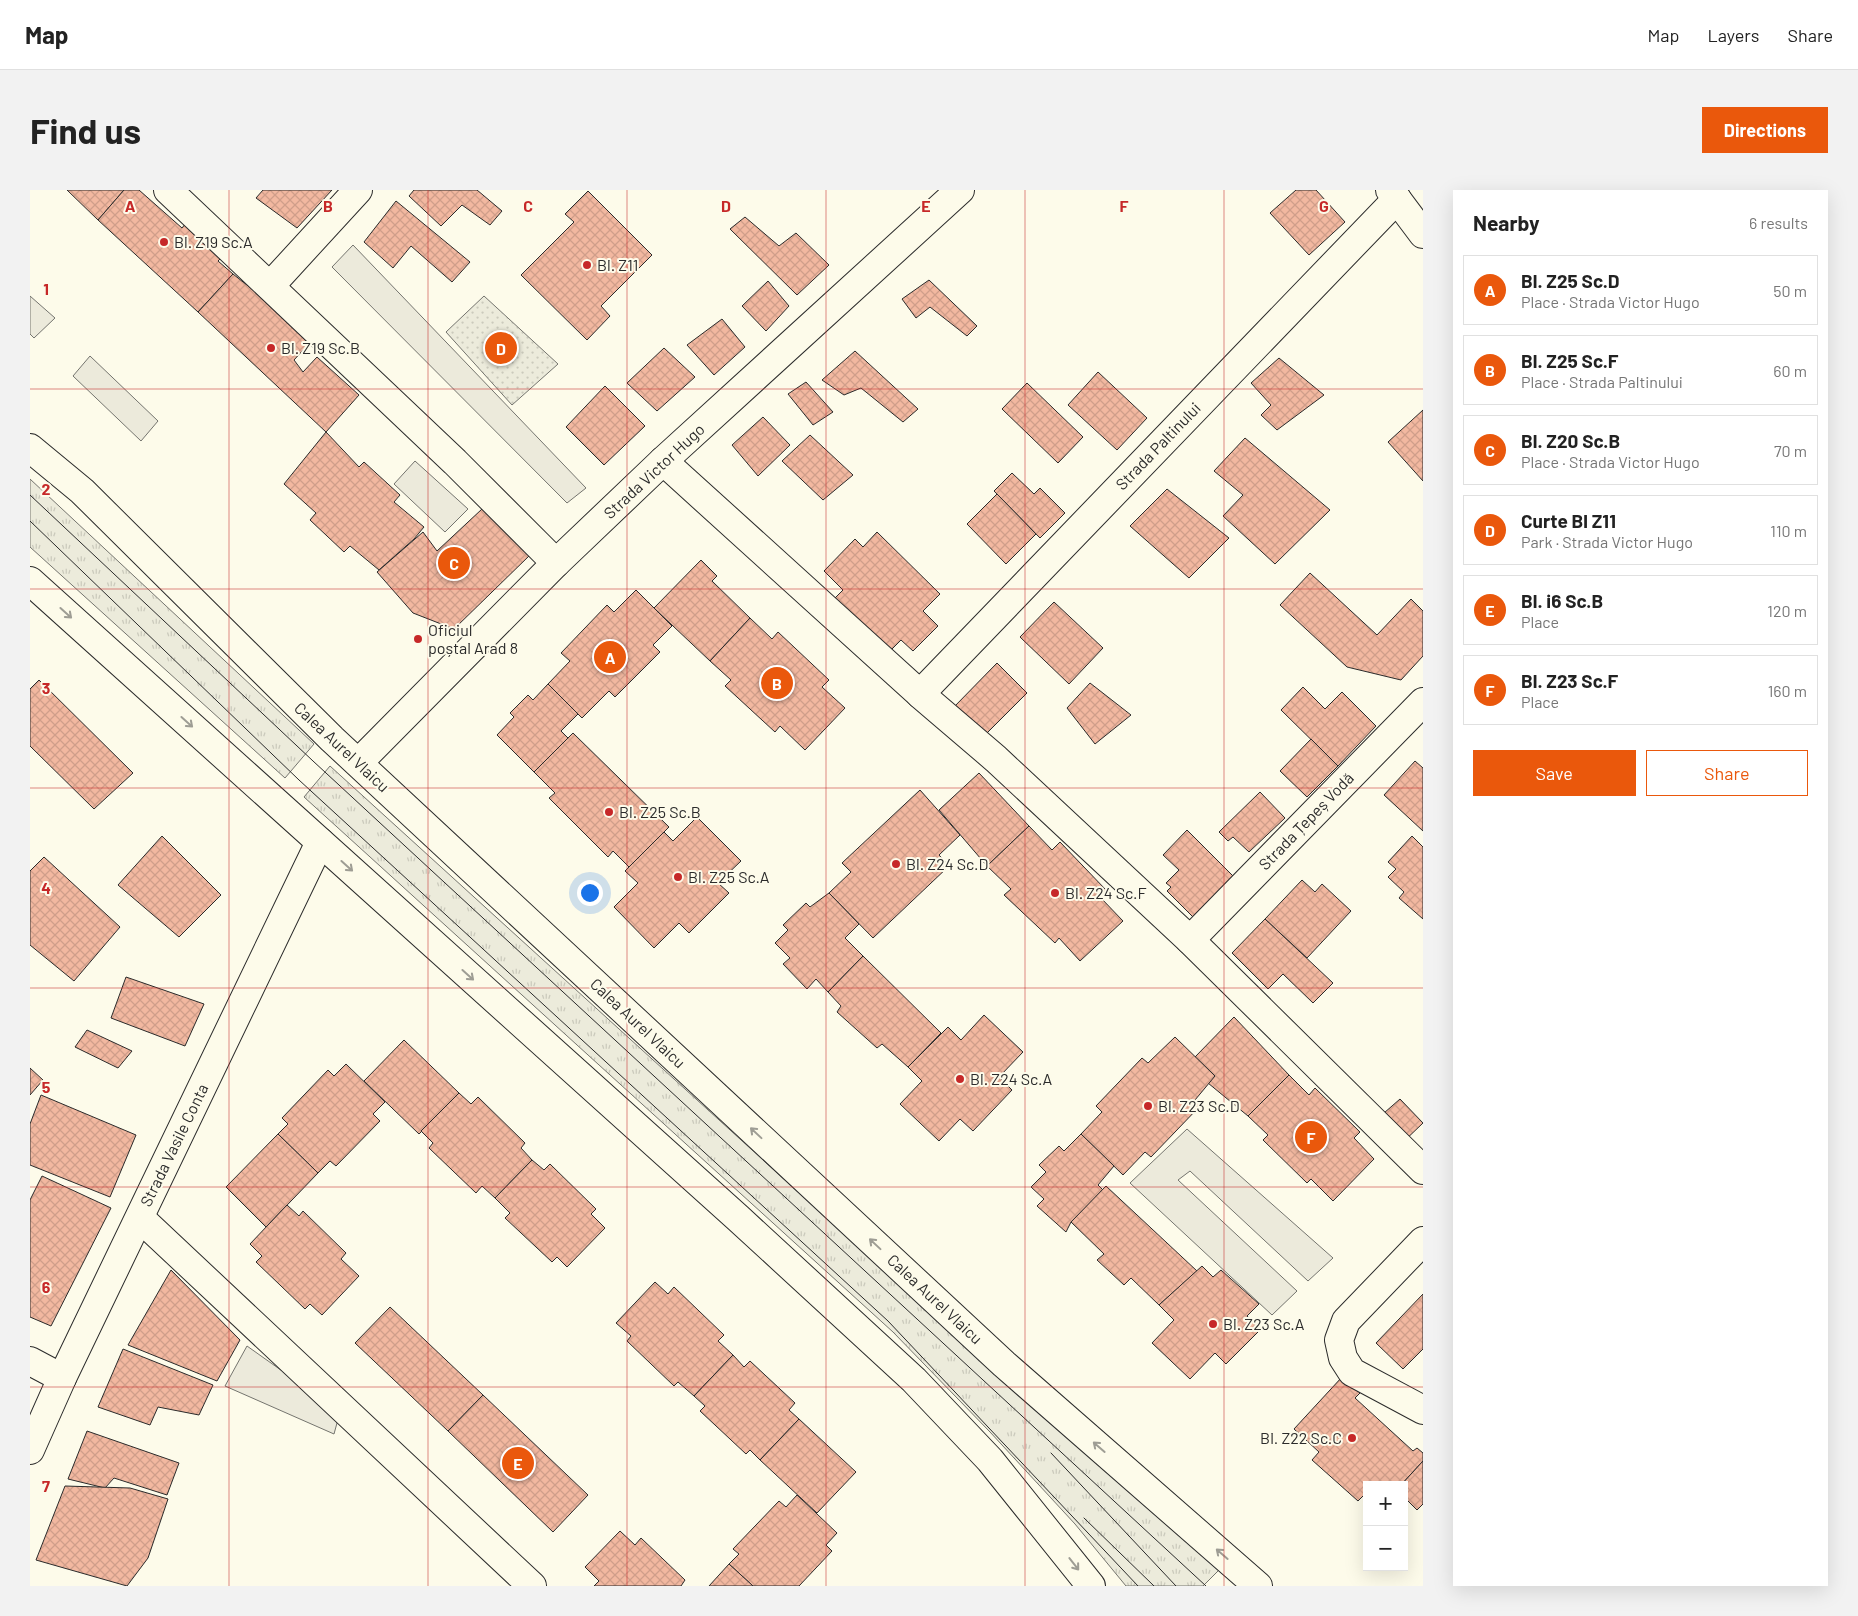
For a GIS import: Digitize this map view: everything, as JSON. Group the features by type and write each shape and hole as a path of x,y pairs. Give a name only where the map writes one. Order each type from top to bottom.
{"street":[{"path":"168,190 455,462 556,563"},
{"path":"270,286 358,190"},
{"name":"Strada Victor Hugo","path":"358,762 556,563 663,461 960,190"},
{"path":"1394,195 1423,234"},
{"name":"Strada Paltinului","path":"920,694 1394,195"},
{"name":"Calea Aurel Vlaicu","path":"30,448 82,491 358,762 1004,1364 1258,1586"},
{"path":"663,461 920,694 969,734 1190,940 1423,1170"},
{"path":"30,581 914,1380 990,1460 1091,1586"},
{"name":"Strada Țepeș Vodă","path":"1190,940 1423,702"},
{"name":"Strada Vasile Conta","path":"30,1450 62,1378 320,842"},
{"path":"140,1218 532,1586"},
{"path":"1423,1241 1346,1321 1339,1340 1342,1358 1352,1372 1423,1410"},
{"path":"30,1361 62,1378"}],"green space":[{"path":"484,296 558,364 512,405 446,332"},
{"path":"30,479 314,744 285,778 30,547"},
{"path":"330,766 896,1281 1221,1568 1203,1586 1126,1586 1075,1524 990,1432 893,1332 304,797"}],"shaded area":[{"path":"353,245 586,488 567,503 332,267"},
{"path":"30,296 55,318 34,338 30,334"},
{"path":"90,356 158,421 141,441 73,376"},
{"path":"415,461 468,509 445,532 394,484"},
{"path":"1187,1129 1333,1258 1308,1281 1190,1171 1178,1180 1297,1291 1272,1315 1130,1183"},
{"path":"247,1346 340,1412 334,1434 225,1386"}],"building":[{"path":"67,190 124,190 98,220"},
{"name":"Bl. Z19 Sc.A","path":"124,190 139,190 182,228 186,223 223,256 218,261 233,274 198,312 98,220"},
{"path":"263,190 332,190 297,228 256,198"},
{"path":"414,190 477,190 502,211 490,225 462,205 441,226 409,196"},
{"path":"1296,190 1316,190 1345,222 1309,255 1270,213"},
{"name":"Bl. Z11","path":"588,191 652,255 601,306 610,316 587,340 521,275 574,222 565,214"},
{"path":"396,201 470,262 452,282 411,246 393,268 364,242"},
{"path":"745,217 779,246 796,233 829,265 797,295 730,229"},
{"name":"Bl. Z19 Sc.B","path":"233,274 314,338 294,360 303,372 317,357 359,395 326,432 198,312"},
{"path":"929,280 977,326 967,336 930,307 916,318 902,299"},
{"path":"768,281 789,306 766,331 742,306"},
{"path":"722,319 745,347 714,375 687,345"},
{"path":"664,348 695,377 657,411 627,383"},
{"path":"855,351 918,409 903,422 861,388 844,395 822,380"},
{"path":"1279,358 1324,395 1277,430 1261,415 1271,405 1251,383"},
{"path":"1098,372 1147,418 1117,450 1068,405"},
{"path":"806,382 833,412 813,425 788,394"},
{"path":"1027,383 1083,437 1058,463 1002,409"},
{"path":"605,386 645,426 604,465 566,427"},
{"path":"1423,410 1423,481 1388,442"},
{"path":"763,417 790,445 758,476 732,445"},
{"path":"326,432 359,467 364,462 400,495 394,502 424,527 414,539 379,570 350,546 344,552 310,520 316,513 284,484"},
{"path":"810,435 853,475 823,500 782,461"},
{"path":"1245,438 1330,510 1275,564 1223,516 1243,495 1214,471"},
{"path":"1012,473 1034,494 1040,488 1065,513 1040,538 994,491"},
{"path":"1167,489 1229,538 1189,578 1130,526"},
{"path":"997,494 1036,534 1006,564 967,524"},
{"path":"482,509 529,556 454,629 413,613 377,572 423,532 437,551"},
{"path":"877,532 940,594 923,611 938,626 913,651 901,640 887,654 832,601 843,590 824,571 855,539 863,547"},
{"path":"701,560 717,576 712,581 750,618 710,661 654,608"},
{"path":"1310,573 1377,635 1411,599 1423,611 1423,656 1401,680 1347,667 1280,605"},
{"path":"636,590 672,626 653,645 660,652 615,697 609,691 582,718 548,684 570,661 561,653 607,605 614,612"},
{"path":"1054,602 1103,648 1069,684 1020,637"},
{"path":"750,618 772,639 778,632 829,680 822,687 845,708 805,750 780,726 775,732 725,686 731,680 710,661"},
{"path":"997,663 1027,693 983,737 953,708"},
{"path":"39,680 133,773 94,809 30,746 30,689"},
{"path":"1090,683 1131,715 1095,744 1067,708"},
{"path":"548,684 578,714 561,731 568,738 534,772 497,735 514,717 510,713 528,695 533,700"},
{"path":"1303,687 1325,709 1342,692 1376,726 1338,766 1281,710"},
{"name":"Bl. Z25 Sc.B","path":"573,733 669,827 629,867 613,851 608,857 549,798 555,793 534,772"},
{"path":"1311,739 1338,766 1307,797 1280,771"},
{"path":"1415,761 1423,768 1423,831 1384,795"},
{"path":"979,773 1029,826 987,866 939,810"},
{"name":"Bl. Z24 Sc.D","path":"920,790 960,835 939,855 949,866 873,938 829,893 851,872 842,863"},
{"path":"1260,792 1285,818 1249,852 1233,837 1228,841 1219,832"},
{"name":"Bl. Z25 Sc.A","path":"697,817 741,861 718,883 729,893 689,933 679,923 654,948 614,907 638,883 625,871 664,832 673,841"},
{"name":"Bl. Z24 Sc.F","path":"1029,826 1052,850 1060,842 1106,890 1100,897 1123,921 1080,961 1059,938 1055,943 1004,895 1011,889 987,866"},
{"path":"1187,830 1233,876 1193,917 1167,891 1171,887 1166,883 1179,870 1163,855"},
{"path":"162,836 221,895 179,937 118,885"},
{"path":"1412,836 1423,847 1423,919 1399,898 1404,892 1388,877 1396,869 1388,862"},
{"path":"44,857 120,927 74,981 30,945 30,871"},
{"path":"1302,880 1315,892 1322,884 1351,911 1307,958 1265,919"},
{"path":"829,893 859,924 845,938 863,956 828,992 816,979 807,989 783,964 790,958 775,943 788,930 783,925 806,903 810,907"},
{"path":"1265,919 1333,983 1313,1003 1283,974 1268,989 1232,953"},
{"path":"863,956 941,1033 908,1067 882,1044 877,1048 837,1012 841,1006 828,992"},
{"path":"126,977 204,1004 185,1046 111,1018"},
{"name":"Bl. Z24 Sc.A","path":"984,1015 1023,1052 999,1077 1012,1090 973,1131 960,1119 939,1141 900,1104 922,1081 908,1067 948,1027 961,1040"},
{"path":"1234,1017 1289,1075 1248,1116 1208,1083 1215,1076 1195,1057"},
{"path":"87,1030 132,1051 118,1068 75,1047"},
{"name":"Bl. Z23 Sc.D","path":"1175,1037 1215,1076 1195,1100 1200,1106 1151,1157 1145,1152 1123,1175 1081,1134 1102,1112 1096,1106 1142,1058 1148,1063"},
{"path":"404,1040 459,1093 419,1134 364,1081"},
{"path":"346,1064 385,1102 373,1114 380,1121 336,1166 330,1161 318,1173 278,1134 288,1124 282,1118 328,1070 334,1076"},
{"path":"30,1068 43,1080 30,1095"},
{"path":"1289,1075 1309,1095 1315,1088 1360,1132 1354,1138 1374,1159 1333,1201 1311,1179 1307,1183 1263,1140 1268,1135 1248,1116"},
{"path":"459,1093 471,1104 478,1097 525,1143 521,1148 532,1160 495,1198 482,1186 476,1193 429,1148 433,1143 421,1131"},
{"path":"41,1095 136,1135 110,1197 30,1165 30,1124"},
{"path":"1400,1099 1423,1123 1400,1145 1376,1120"},
{"path":"278,1134 318,1173 266,1227 226,1187"},
{"path":"1081,1134 1114,1166 1098,1185 1103,1190 1071,1222 1066,1232 1037,1206 1044,1199 1031,1187 1046,1172 1039,1165 1059,1146 1064,1151"},
{"path":"532,1160 544,1170 550,1164 596,1209 591,1214 605,1228 567,1267 557,1257 552,1262 505,1218 510,1213 495,1198"},
{"path":"42,1176 111,1208 51,1326 30,1317 30,1200"},
{"path":"1106,1186 1197,1271 1159,1305 1131,1278 1124,1285 1097,1260 1104,1254 1071,1222"},
{"path":"287,1205 299,1216 303,1211 346,1253 341,1259 359,1276 322,1315 310,1304 305,1309 256,1262 262,1256 250,1244"},
{"name":"Bl. Z23 Sc.A","path":"1202,1266 1213,1277 1221,1270 1259,1304 1247,1316 1261,1329 1226,1364 1215,1353 1190,1379 1152,1343 1174,1320 1159,1305"},
{"path":"171,1270 240,1340 217,1381 128,1345"},
{"path":"655,1282 668,1294 674,1287 724,1335 718,1341 733,1355 694,1396 678,1382 674,1386 627,1341 631,1336 616,1323"},
{"path":"1423,1294 1423,1349 1403,1369 1376,1343"},
{"path":"390,1307 483,1395 448,1431 355,1343"},
{"path":"123,1349 213,1385 199,1415 158,1407 150,1425 98,1407"},
{"path":"733,1355 744,1367 750,1361 795,1403 789,1410 799,1419 760,1460 750,1450 746,1454 700,1411 705,1406 694,1396"},
{"name":"Bl. Z22 Sc.C","path":"1342,1377 1360,1393 1355,1398 1413,1451 1417,1448 1423,1453 1423,1461 1405,1481 1363,1481 1363,1496 1358,1501 1312,1460 1319,1452 1294,1429"},
{"path":"483,1395 588,1495 553,1532 448,1431"},
{"path":"799,1419 856,1472 817,1513 760,1460"},
{"path":"87,1431 179,1463 167,1495 114,1478 105,1488 68,1479"},
{"path":"1423,1461 1423,1504 1417,1510 1408,1501 1408,1481 1405,1481"},
{"path":"65,1486 130,1488 168,1499 148,1558 127,1586 36,1560"},
{"path":"797,1495 837,1533 826,1545 832,1551 799,1586 753,1586 729,1564 739,1554 733,1549 779,1501 786,1507"},
{"path":"620,1531 635,1545 641,1538 685,1580 681,1586 594,1586 599,1581 585,1567"},
{"path":"729,1564 753,1586 709,1586"}],"tram line":[{"path":"30,495 313,761 1206,1586"},
{"path":"30,521 299,780 888,1321 1138,1586"},
{"path":"1051,1453 1176,1586"},
{"path":"1084,1518 1154,1586"}],"place":[{"name":"Bl. Z19 Sc.A","path":"164,242"},
{"name":"Bl. Z11","path":"587,265"},
{"name":"Bl. Z19 Sc.B","path":"271,348"},
{"name":"Curte Bl Z11","path":"501,348"},
{"name":"Bl. Z20 Sc.B","path":"454,563"},
{"name":"Oficiul poștal Arad 8","path":"418,639"},
{"name":"Bl. Z25 Sc.D","path":"610,657"},
{"name":"Bl. Z25 Sc.F","path":"777,683"},
{"name":"Bl. Z25 Sc.B","path":"609,812"},
{"name":"Bl. Z24 Sc.D","path":"896,864"},
{"name":"Bl. Z25 Sc.A","path":"678,877"},
{"name":"Bl. Z24 Sc.F","path":"1055,893"},
{"name":"Bl. Z24 Sc.A","path":"960,1079"},
{"name":"Bl. Z23 Sc.D","path":"1148,1106"},
{"name":"Bl. Z23 Sc.F","path":"1311,1137"},
{"name":"Bl. Z23 Sc.A","path":"1213,1324"},
{"name":"Bl. Z22 Sc.C","path":"1352,1438"},
{"name":"Bl. i6 Sc.B","path":"518,1463"}]}
